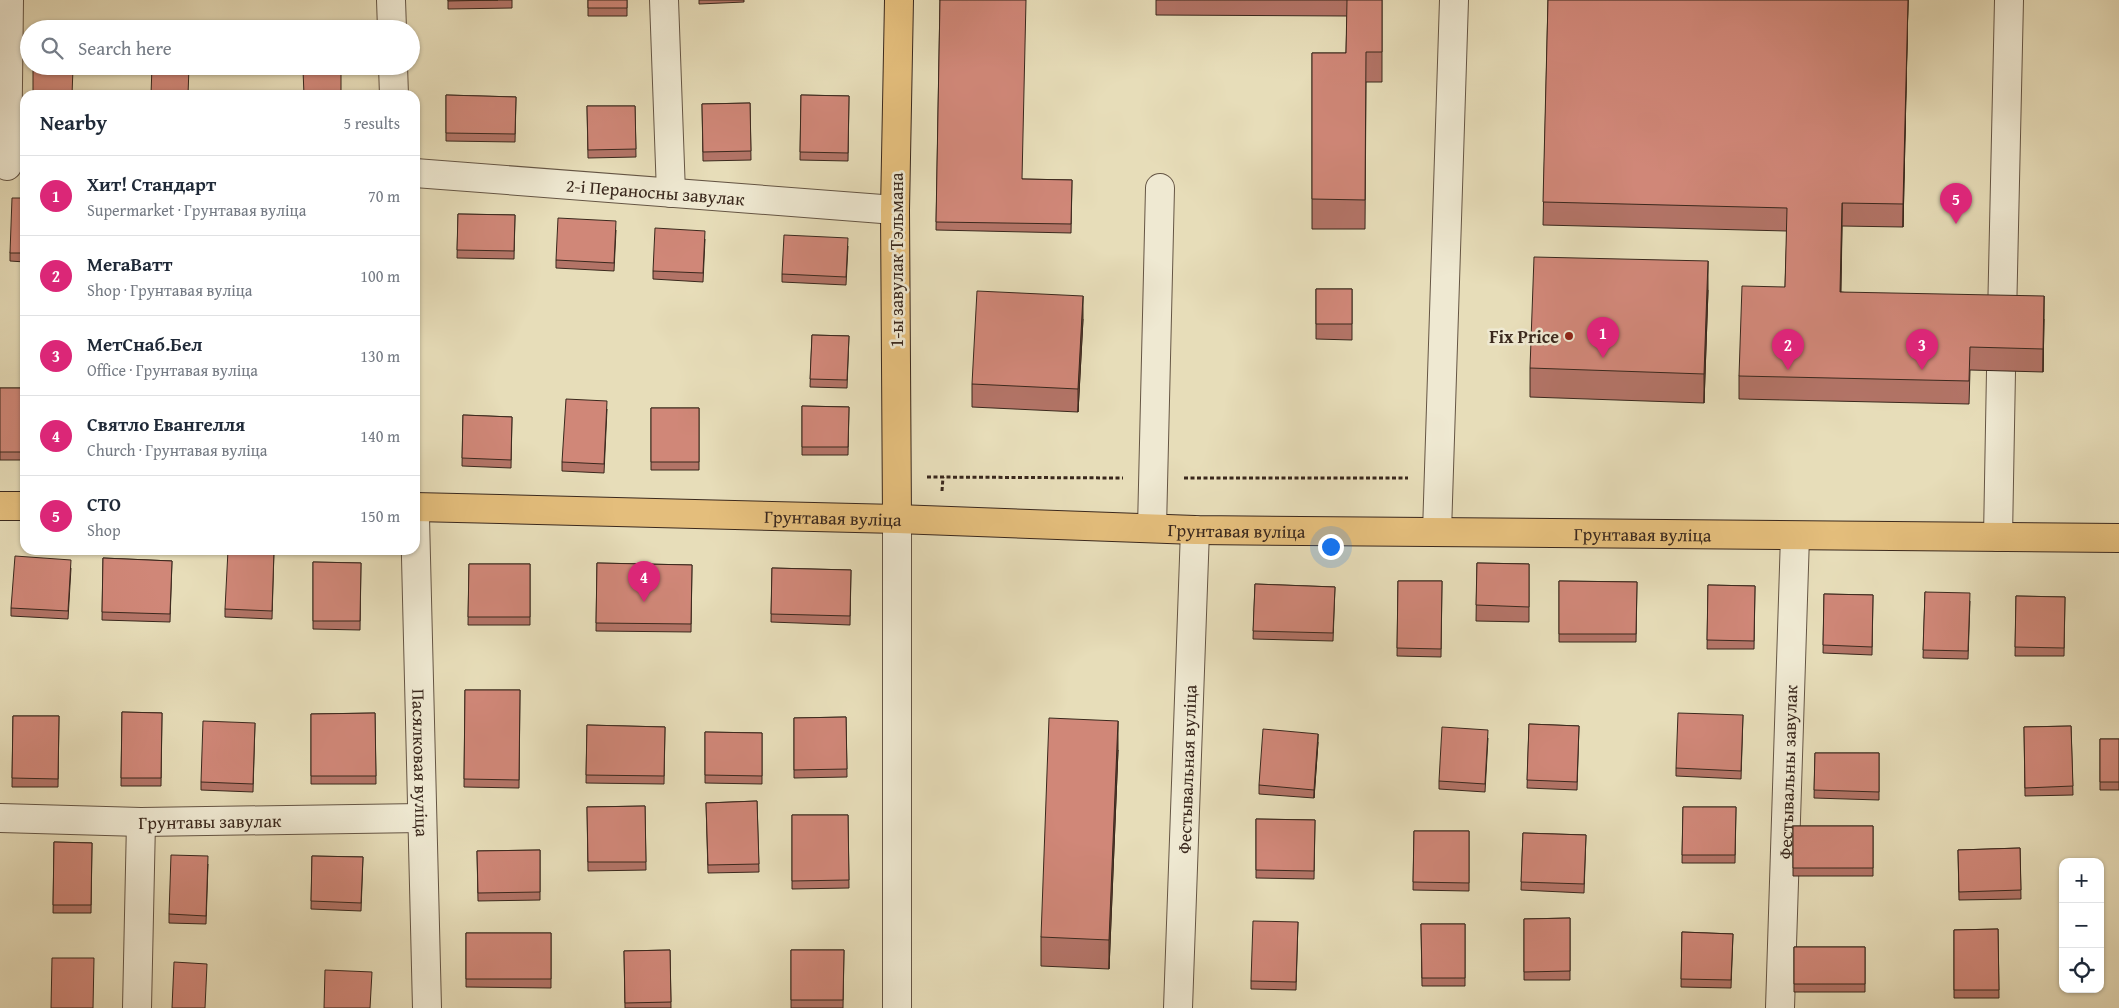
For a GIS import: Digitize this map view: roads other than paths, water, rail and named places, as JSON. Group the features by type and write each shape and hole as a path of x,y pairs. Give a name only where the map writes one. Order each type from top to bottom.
{"main road":[{"name":"1-ы завулак Тэльмана","path":"897,519 895,210 899,0"},
{"path":"0,506 20,506"},
{"name":"Грунтавая вуліца","path":"420,507 897,519 1195,530 2119,538"}],"street":[{"path":"9,0 11,166"},
{"path":"392,0 392,20"},
{"path":"664,0 671,193"},
{"path":"1437,532 1454,0"},
{"path":"2002,318 2009,0"},
{"path":"393,75 394,90"},
{"name":"2-і Пераносны завулак","path":"420,173 895,210"},
{"path":"1152,528 1160,188"},
{"path":"1998,537 2001,371"},
{"path":"897,519 897,1008"},
{"name":"Фестывальная вуліца","path":"1178,1008 1195,530"},
{"name":"Фестывальны завулак","path":"1780,1008 1795,536"},
{"name":"Пасялковая вуліца","path":"416,555 427,1008"},
{"name":"Грунтавы завулак","path":"0,818 141,822 421,818"},
{"path":"137,1008 141,822"}],"place":[{"name":"СТО","path":"1956,224"},
{"name":"Fix Price","path":"1569,336"},
{"name":"Хит! Стандарт","path":"1603,358"},
{"name":"МегаВатт","path":"1788,370"},
{"name":"МетСнаб.Бел","path":"1922,370"},
{"name":"Святло Евангелля","path":"644,602"}]}
